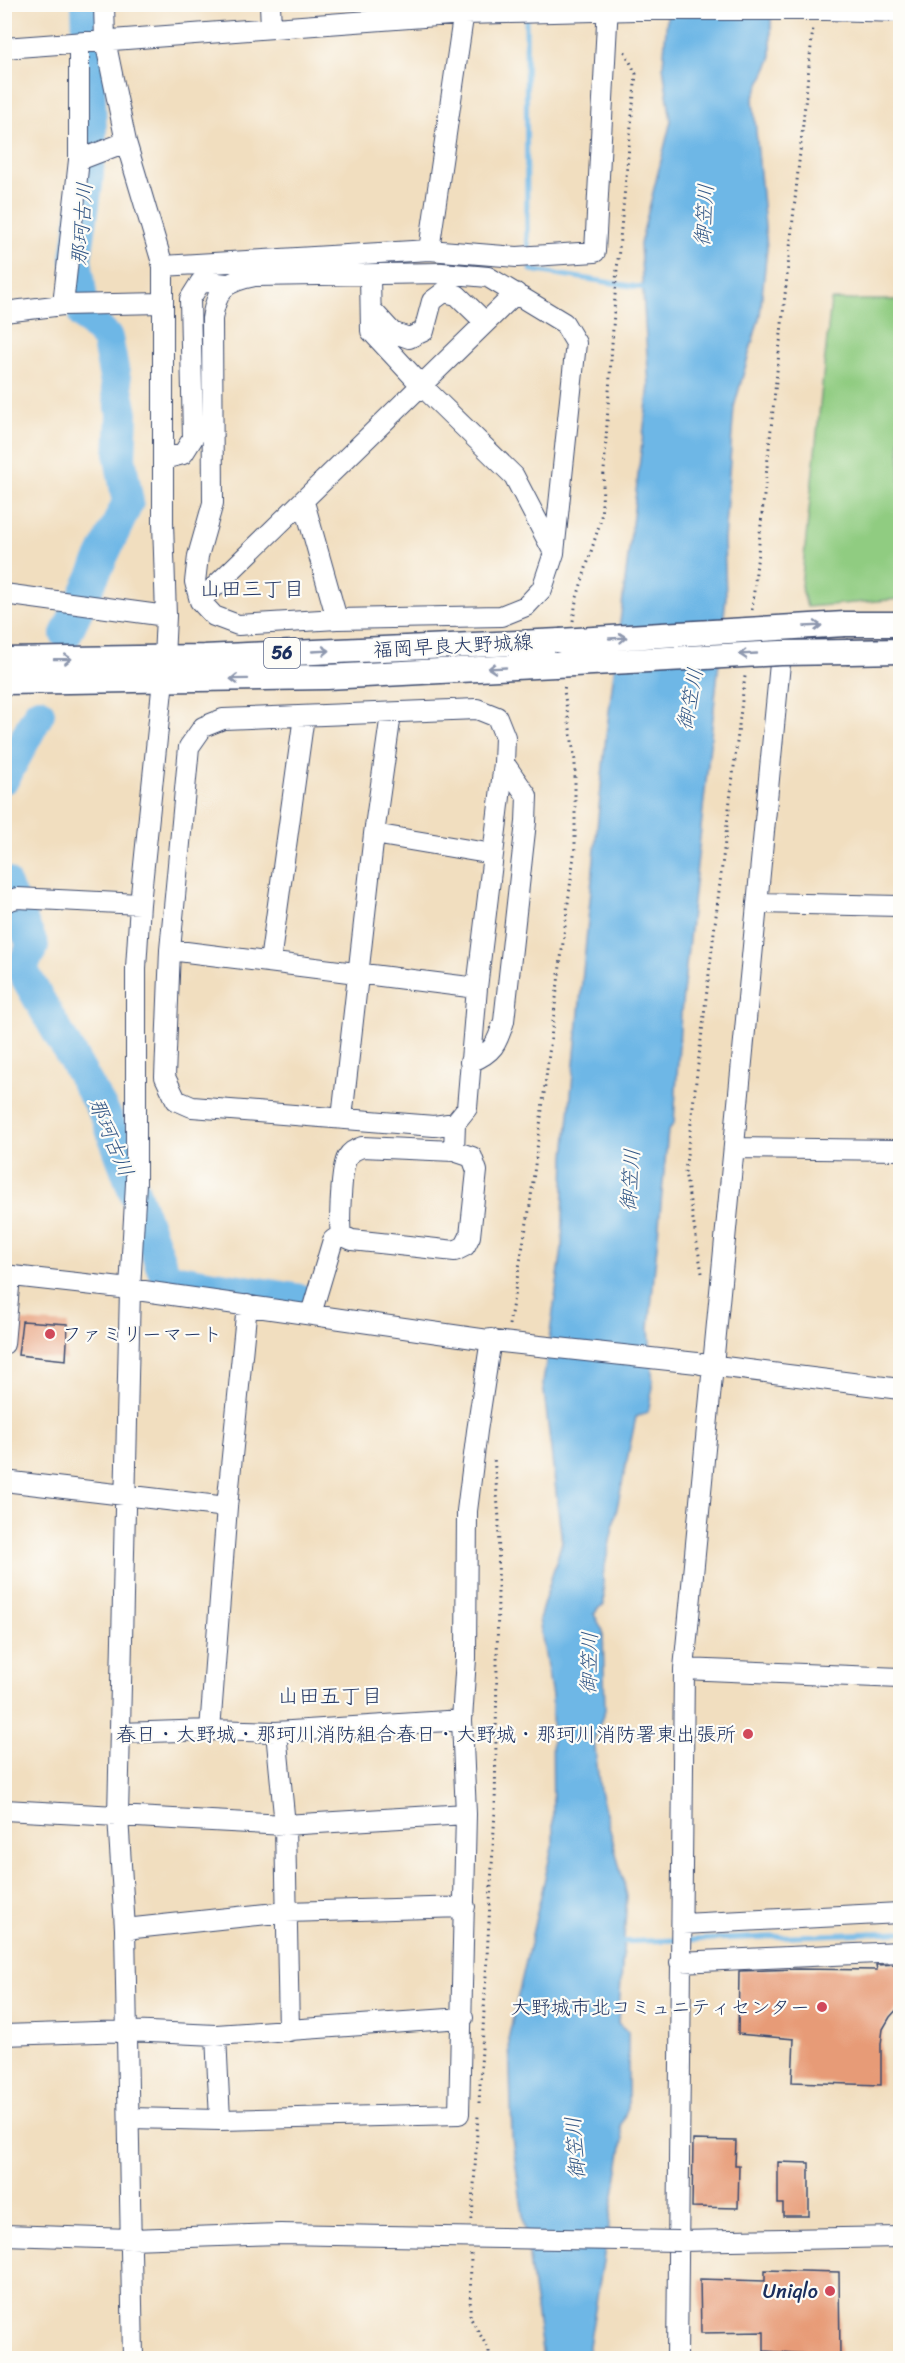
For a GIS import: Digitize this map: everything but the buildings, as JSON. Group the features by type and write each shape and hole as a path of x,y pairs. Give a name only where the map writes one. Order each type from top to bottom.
{"main road":[{"name":"福岡早良大野城線","path":"4,682 566,632 900,624"},
{"name":"福岡早良大野城線","path":"4,660 327,677 560,673 781,653 900,651"}],"street":[{"path":"104,4 105,40 126,142 163,266 166,616 164,669 140,904 136,968 136,1183 130,1289 118,1816 125,1929 133,2358"},
{"path":"270,4 271,28"},
{"path":"163,266 429,250 517,257 595,252 607,7"},
{"path":"4,48 271,28 464,9 830,8 900,12"},
{"path":"429,250 464,9"},
{"path":"63,304 79,160 79,43"},
{"path":"79,160 126,142"},
{"path":"163,459 183,454 193,438 189,299 200,284 208,282 227,284 255,276 370,276 442,273 488,277 564,323 576,343 554,553 542,589 526,606 501,616 337,619 238,625 214,616 200,602 195,582 198,556 213,502 212,319 215,302 227,284"},
{"path":"370,276 371,331 422,386 514,476 554,553"},
{"path":"371,309 392,332 409,338 424,331 432,301 444,292 457,295 485,322"},
{"path":"200,602 516,293"},
{"path":"4,312 63,304 163,303"},
{"path":"304,502 337,619"},
{"path":"4,594 166,616"},
{"path":"677,2358 684,1669 705,1365 734,1148 781,653"},
{"path":"454,1150 455,1123 467,1108 477,988 504,763 505,737 497,717 477,709 224,719 203,727 189,747 170,950 165,1077 176,1100 192,1107 434,1126 455,1123"},
{"path":"342,1118 374,834 391,714"},
{"path":"270,962 304,716"},
{"path":"470,1062 487,1056 498,1041 506,1010 527,796 504,763"},
{"path":"374,834 493,854"},
{"path":"4,902 17,898 140,904"},
{"path":"757,903 900,906"},
{"path":"170,950 477,988"},
{"path":"362,1147 454,1150 472,1157 477,1171 470,1236 465,1246 455,1251 352,1240 341,1235 339,1224 345,1161 351,1151 362,1147"},
{"path":"734,1148 900,1150"},
{"path":"310,1314 333,1240 341,1235"},
{"path":"4,1344 7,1275 900,1389"},
{"path":"210,1730 227,1507 247,1305"},
{"path":"129,2118 220,2120 459,2114 465,1907 466,1814 462,1720 466,1658 467,1511 477,1431 500,1338"},
{"path":"4,1480 227,1507"},
{"path":"684,1669 900,1678"},
{"path":"120,1733 210,1730 276,1732 462,1720"},
{"path":"276,1732 285,1825 290,2031"},
{"path":"4,1810 285,1825 466,1814"},
{"path":"125,1929 286,1912 465,1907"},
{"path":"682,1924 900,1913"},
{"path":"680,1962 900,1952"},
{"path":"4,2035 127,2031 216,2035 463,2018"},
{"path":"216,2035 220,2120"},
{"path":"4,2235 131,2239 280,2234 678,2241 900,2238"}],"path":[{"path":"566,632 601,519 616,280 636,74 621,44"},
{"path":"500,1338 530,1205 575,847 575,760 560,673"},
{"path":"472,2229 495,1811 499,1519 493,1454"},
{"path":"471,2251 470,2317 489,2350 489,2358"}],"green space":[{"path":"831,300 900,300 900,599 807,607 801,586"}],"water":[{"name":"御笠川","path":"668,5 771,5 771,59 753,99 767,248 760,315 734,407 724,540 726,597 681,1013 674,1123 668,1131 649,1328 653,1387 648,1412 636,1417 603,1575 604,1604 594,1614 603,1631 605,1710 594,1739 600,1791 627,1896 618,2023 628,2032 628,2108 621,2125 623,2140 587,2358 543,2358 512,2138 509,2035 553,1843 552,1696 539,1619 562,1542 543,1383 562,1248 565,1156 606,736 649,386 640,244 671,121 663,66"}],"waterway":[{"name":"那珂古川","path":"66,634 128,502 120,458 122,414 107,338 84,315 76,258 87,184 91,133 87,4"},
{"path":"526,15 529,252"},
{"path":"530,261 531,270 650,289"},
{"name":"那珂古川","path":"4,778 39,713"},
{"name":"那珂古川","path":"4,882 33,946 21,968 107,1118 166,1278 301,1300"},
{"path":"686,1940 900,1932"},
{"path":"617,1942 677,1940"}],"place":[{"name":"ファミリーマート","path":"50,1334"},
{"name":"春日・大野城・那珂川消防組合春日・大野城・那珂川消防署東出張所","path":"748,1734"},
{"name":"大野城市北コミュニティセンター","path":"822,2007"},
{"name":"Uniqlo","path":"830,2291"}],"district":[{"name":"山田三丁目","path":"252,589"},
{"name":"山田五丁目","path":"330,1696"}]}
